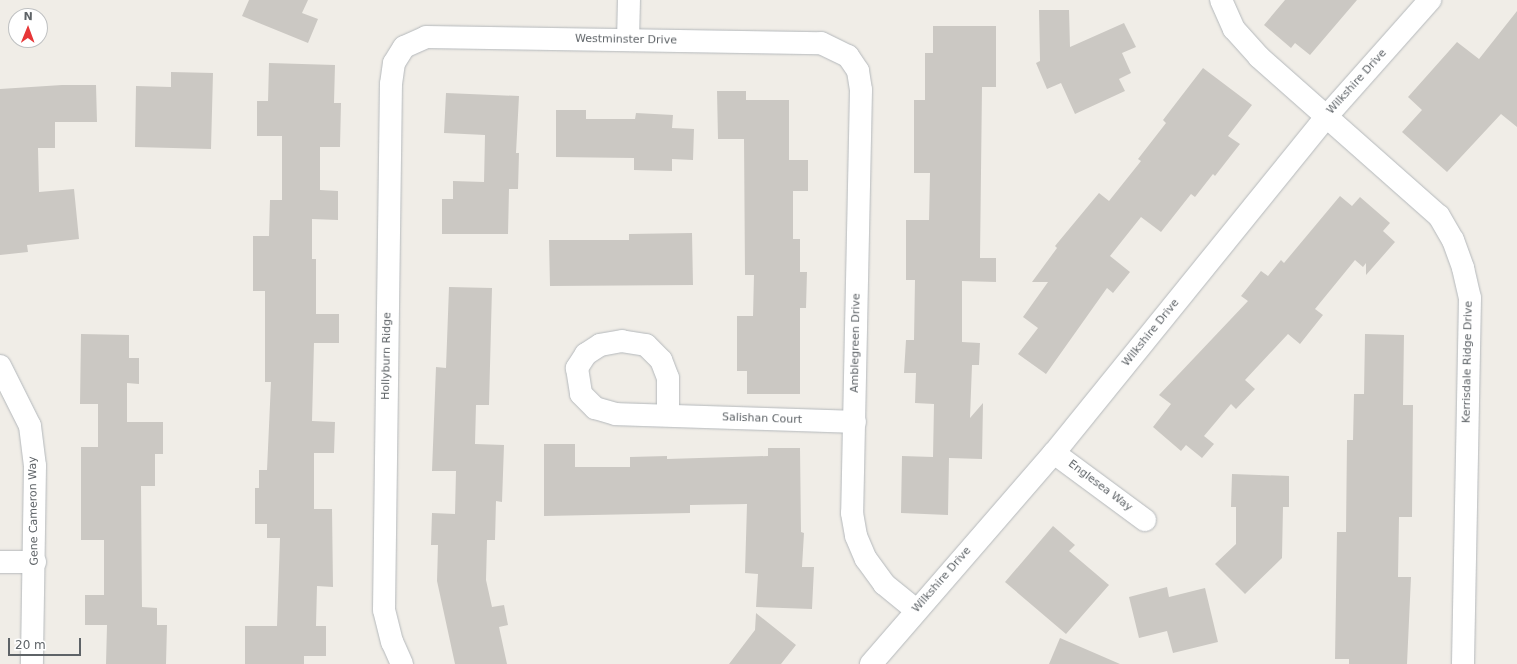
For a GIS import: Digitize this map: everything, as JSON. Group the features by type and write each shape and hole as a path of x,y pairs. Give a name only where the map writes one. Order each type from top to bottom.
{"street":[{"path":"628,40 629,0"},
{"name":"Kerrisdale Ridge Drive","path":"1221,0 1234,29 1259,58 1440,216 1453,240 1463,268 1470,298 1463,664"},
{"name":"Wilkshire Drive","path":"871,664 916,610 1054,452 1326,117 1430,0"},
{"name":"Westminster Drive","path":"404,47 426,37 446,36 821,43 848,56"},
{"name":"Hollyburn Ridge","path":"402,664 392,642 384,610 383,574 391,84 394,63 404,47"},
{"name":"Amblegreen Drive","path":"848,56 858,71 861,90 852,513 856,536 866,559 884,584 916,610"},
{"name":"Salishan Court","path":"668,415 668,378 661,360 646,345 622,341 600,345 586,354 577,368 581,394 595,408 616,414 855,422"},
{"name":"Gene Cameron Way","path":"0,366 30,426 35,466 32,664"},
{"name":"Englesea Way","path":"1054,452 1145,520"},
{"path":"0,562 34,562"}],"building":[{"path":"249,0 308,0 302,13 318,19 308,43 242,16"},
{"path":"1285,0 1357,0 1310,55 1295,43 1291,48 1264,25"},
{"path":"1039,10 1069,10 1070,47 1124,23 1136,47 1122,53 1131,73 1119,79 1125,91 1075,114 1061,83 1047,89 1036,63 1040,61"},
{"path":"1517,11 1517,127 1501,114 1447,172 1402,132 1422,110 1408,97 1457,42 1479,59"},
{"path":"933,26 996,26 996,87 982,87 980,258 996,258 996,282 962,281 962,342 980,343 979,365 972,365 970,418 983,403 982,459 949,458 948,515 901,513 902,456 933,457 934,404 915,403 916,373 904,373 906,340 914,340 915,280 906,280 906,220 929,220 930,173 914,173 914,100 925,100 925,53 933,53"},
{"path":"269,63 335,65 334,103 341,103 340,147 320,147 320,190 338,191 338,220 312,219 312,259 316,259 316,314 339,314 339,343 314,343 312,421 335,422 334,453 314,453 314,509 332,509 333,587 317,586 316,626 326,626 326,656 304,656 304,664 245,664 245,626 277,626 280,538 267,538 267,524 255,524 255,488 259,488 259,470 267,470 271,382 265,382 265,291 253,291 253,236 269,236 270,200 282,200 282,136 257,136 257,101 268,101"},
{"path":"1203,68 1252,105 1228,136 1240,144 1215,176 1213,174 1195,197 1191,194 1161,232 1141,217 1110,256 1130,272 1113,293 1107,288 1046,374 1018,354 1038,328 1023,317 1048,282 1032,282 1057,248 1055,246 1099,193 1109,201 1141,161 1138,159 1166,123 1163,120"},
{"path":"171,72 213,73 211,149 135,147 136,86 171,87"},
{"path":"62,85 96,85 97,122 55,122 55,148 38,148 39,192 74,189 79,239 27,245 28,252 0,255 0,89"},
{"path":"717,91 746,91 746,100 789,100 789,160 808,160 808,191 793,191 793,239 800,239 800,272 807,272 806,308 800,308 800,394 747,394 747,371 737,371 737,316 753,316 754,275 745,275 744,139 718,139"},
{"path":"446,93 519,96 516,153 519,153 518,189 509,189 508,234 442,234 442,199 453,199 453,181 484,182 485,135 444,133"},
{"path":"556,110 586,110 586,119 635,119 636,113 673,115 672,128 694,129 693,160 672,159 672,171 634,170 634,158 556,157"},
{"path":"1340,196 1352,206 1360,197 1390,223 1383,231 1395,242 1366,275 1366,263 1363,267 1355,260 1315,309 1323,315 1300,344 1288,334 1245,380 1255,389 1236,409 1231,404 1204,436 1214,444 1202,458 1186,445 1181,451 1153,427 1171,404 1159,395 1248,301 1241,296 1261,271 1268,276 1281,260 1284,263"},
{"path":"692,233 693,285 550,286 549,240 629,240 629,234"},
{"path":"449,287 492,288 489,405 476,405 475,444 504,445 502,502 496,501 495,540 487,540 486,580 492,607 504,605 508,625 499,627 507,664 455,664 437,581 438,545 431,545 432,513 455,514 456,471 432,471 436,367 446,368"},
{"path":"81,334 129,335 129,358 139,358 139,384 127,383 127,422 163,422 163,454 155,454 155,486 141,486 142,607 157,608 157,625 167,625 166,664 106,664 107,625 85,625 85,595 104,595 104,540 81,540 81,447 98,447 98,404 80,404"},
{"path":"1365,334 1404,335 1403,405 1413,405 1412,517 1399,517 1398,577 1411,577 1407,664 1349,664 1349,659 1335,659 1337,532 1346,532 1347,440 1353,440 1354,394 1364,394"},
{"path":"544,444 575,444 575,467 630,467 630,457 667,456 667,459 768,456 768,448 800,448 801,532 804,533 802,567 814,567 812,609 756,607 758,574 745,573 747,504 690,505 690,513 544,516"},
{"path":"1232,474 1289,476 1289,507 1283,507 1282,558 1245,594 1215,564 1236,544 1236,507 1231,507"},
{"path":"1053,526 1075,545 1069,551 1109,585 1066,634 1005,582"},
{"path":"1167,587 1169,597 1205,588 1218,642 1173,653 1167,631 1139,638 1129,597"},
{"path":"756,613 796,645 781,664 729,664 755,630"},
{"path":"1060,638 1120,664 1049,664"}]}
